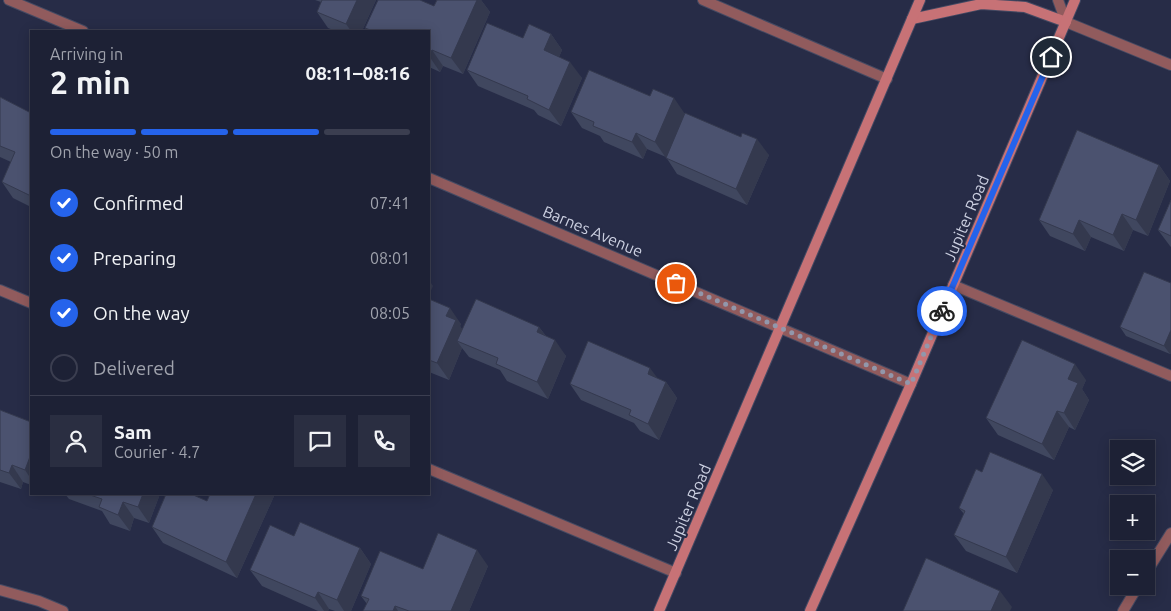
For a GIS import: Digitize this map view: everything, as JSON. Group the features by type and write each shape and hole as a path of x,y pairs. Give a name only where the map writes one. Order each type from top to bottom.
{"main road":[{"name":"Jupiter Road","path":"659,611 920,0"},
{"name":"Jupiter Road","path":"810,611 911,384 1075,0"},
{"path":"912,19 980,4 1025,7 1066,22"}],"street":[{"path":"9,0 81,30"},
{"path":"703,0 887,79"},
{"path":"1058,0 1066,22 1171,65"},
{"name":"Barnes Avenue","path":"430,178 911,384"},
{"path":"953,285 1171,376"},
{"path":"0,290 30,303"},
{"path":"430,469 676,573"},
{"path":"1155,559 1171,533"},
{"path":"0,590 39,601 63,611"},
{"path":"1123,611 1133,595"}],"building":[{"path":"322,0 357,0 346,24 317,12"},
{"path":"378,0 420,0 434,6 437,0 477,0 451,58 432,50 430,53 430,30 370,30 365,28"},
{"path":"487,23 523,38 529,24 551,34 544,50 570,62 549,110 527,99 528,96 467,70"},
{"path":"589,70 650,96 653,89 674,98 655,142 636,133 632,142 593,126 594,122 571,112"},
{"path":"0,97 30,112 30,196 2,182 15,152 0,146"},
{"path":"685,113 741,137 742,133 757,139 736,189 666,158"},
{"path":"1077,130 1159,165 1136,220 1122,214 1113,235 1079,220 1073,234 1039,220"},
{"path":"1171,200 1171,236 1158,230"},
{"path":"1144,272 1171,283 1171,330 1164,346 1120,327"},
{"path":"430,299 450,308 446,316 456,320 437,363 430,360"},
{"path":"476,299 539,327 537,332 555,340 537,382 496,364 498,358 457,341"},
{"path":"1022,340 1075,364 1068,379 1078,383 1064,413 1057,411 1042,444 986,418"},
{"path":"588,341 650,368 648,374 666,382 648,424 629,415 631,410 570,384"},
{"path":"0,410 30,422 30,457 25,470 12,465 9,473 0,470"},
{"path":"990,452 1042,474 1006,557 954,535 965,511 959,508 976,469 982,472"},
{"path":"90,495 143,495 138,507 123,502 118,515 99,507 102,499"},
{"path":"166,495 193,495 207,501 210,495 256,495 226,562 152,527"},
{"path":"300,522 360,548 337,600 318,592 315,598 250,570 270,525 294,536"},
{"path":"438,533 477,550 451,611 409,611 395,606 393,611 363,611 369,599 361,596 380,551 423,569"},
{"path":"926,558 1000,591 991,611 903,611"}],"way so far":[{"path":"676,283 911,384 942,311"}],"route":[{"path":"942,311 1051,57"}]}
